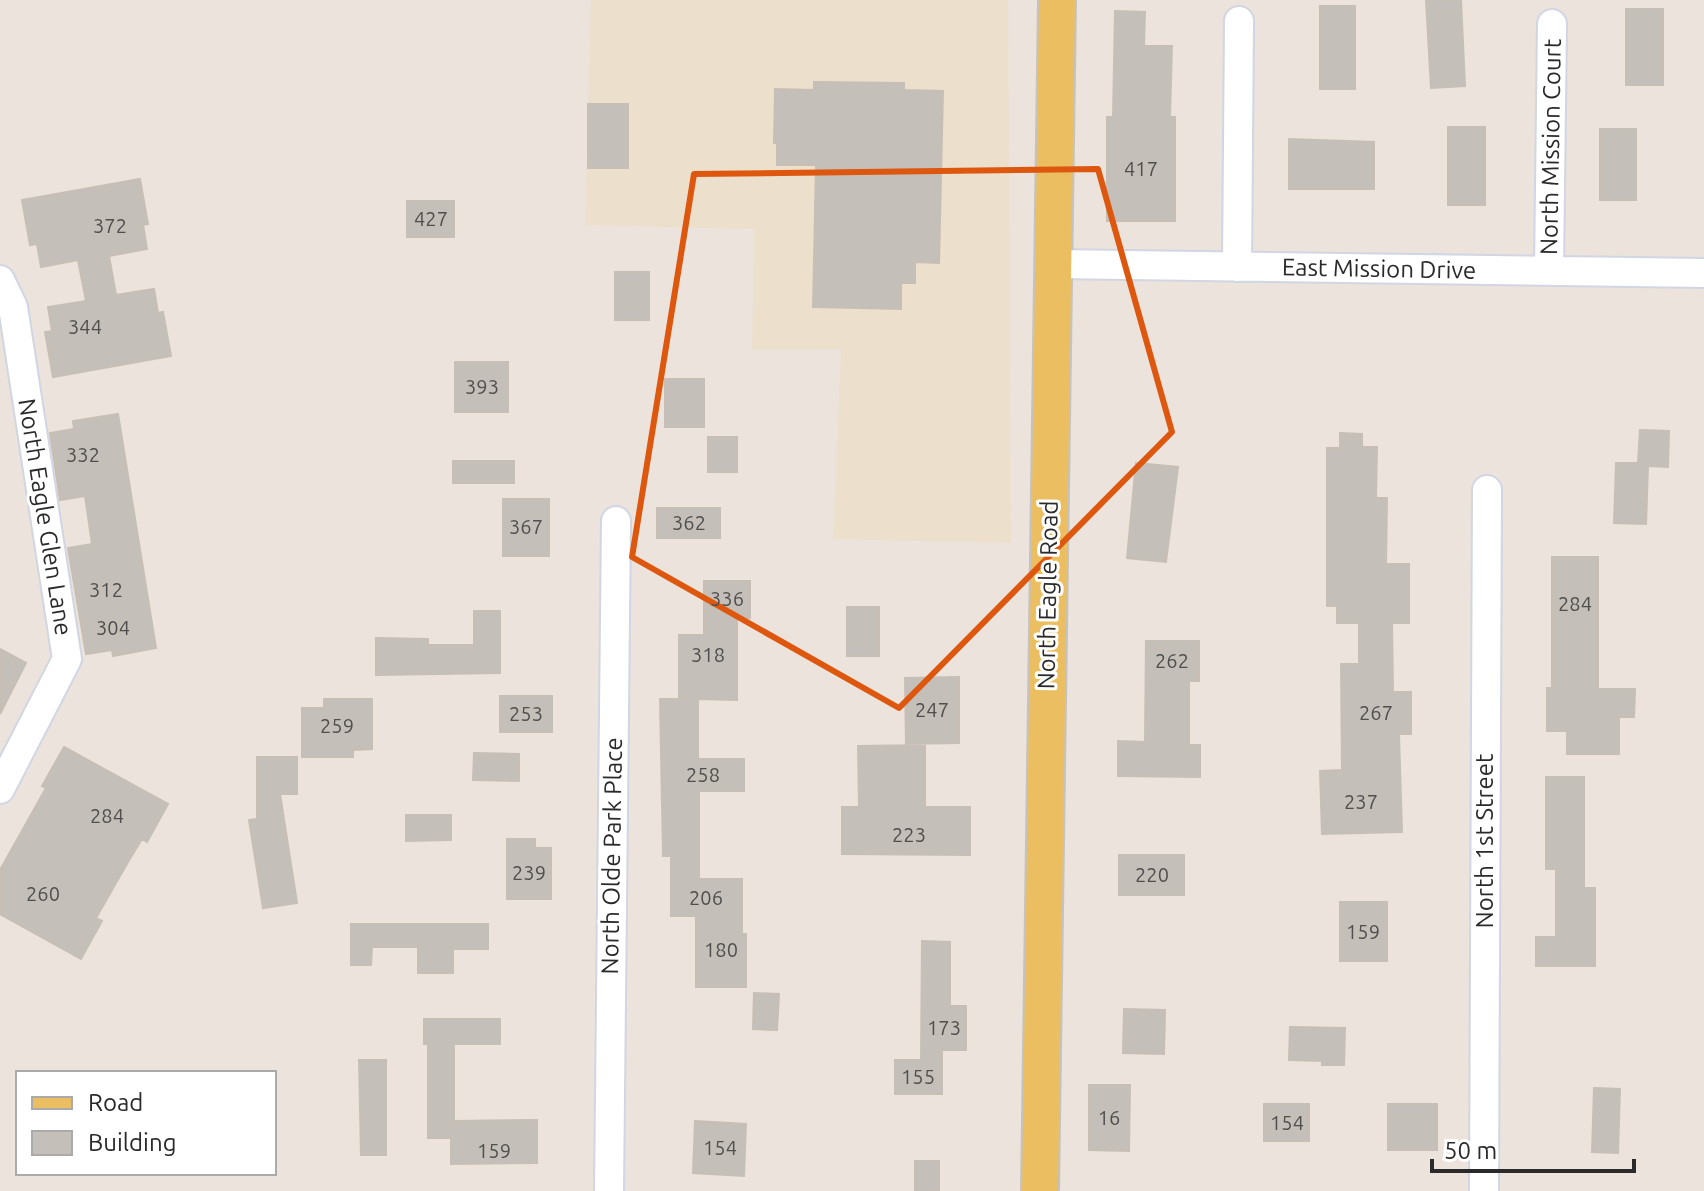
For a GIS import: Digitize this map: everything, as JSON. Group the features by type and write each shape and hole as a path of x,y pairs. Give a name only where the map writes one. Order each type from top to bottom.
{"main road":[{"name":"North Eagle Road","path":"1040,1191 1057,0"}],"street":[{"path":"1237,267 1239,21"},
{"name":"North Mission Court","path":"1549,271 1552,24"},
{"name":"East Mission Drive","path":"1054,264 1704,273"},
{"name":"North Eagle Glen Lane","path":"0,280 13,307 67,659 0,789"},
{"name":"North 1st Street","path":"1484,1191 1487,490"},
{"name":"North Olde Park Place","path":"609,1191 616,521"}],"highlighted area":[{"path":"1098,169 1172,432 899,708 632,557 694,174"}],"shaded area":[{"path":"591,0 1008,0 1011,543 833,539 841,349 752,350 754,229 585,225"}],"building":[{"path":"1426,0 1461,0 1465,86 1431,88"},
{"path":"1320,6 1355,6 1355,89 1320,89"},
{"path":"1626,9 1663,9 1663,85 1626,85"},
{"path":"1115,11 1145,12 1144,46 1172,46 1170,117 1175,117 1175,221 1107,221 1107,117 1113,117"},
{"path":"814,82 904,83 904,90 943,91 939,263 915,262 915,283 901,283 901,309 813,307 816,165 777,165 777,143 774,143 775,89 814,90"},
{"path":"588,104 628,104 628,168 588,168"},
{"path":"1448,127 1485,127 1485,205 1448,205"},
{"path":"1600,129 1636,129 1636,200 1600,200"},
{"path":"1289,139 1374,142 1374,189 1289,189"},
{"path":"140,179 148,224 143,225 147,249 109,256 116,295 154,289 158,313 163,312 171,356 53,377 45,332 52,331 48,307 86,301 78,260 41,267 37,244 30,245 22,200"},
{"path":"407,201 454,201 454,237 407,237"},
{"path":"615,272 649,272 649,320 615,320"},
{"path":"455,362 508,362 508,412 455,412"},
{"path":"665,379 704,379 704,427 665,427"},
{"path":"118,414 156,648 113,656 112,650 86,654 68,548 92,544 85,496 60,500 50,433 74,429 73,421"},
{"path":"1640,430 1669,431 1668,467 1648,466 1646,524 1614,523 1616,463 1638,463"},
{"path":"1340,433 1362,434 1362,447 1377,447 1376,498 1387,498 1386,564 1409,564 1409,623 1392,623 1393,692 1411,692 1411,734 1399,734 1402,832 1322,834 1320,771 1342,770 1341,664 1359,664 1359,623 1337,623 1337,606 1327,606 1327,448 1340,448"},
{"path":"708,437 737,437 737,472 708,472"},
{"path":"453,461 514,461 514,483 453,483"},
{"path":"1136,463 1178,467 1166,562 1127,558"},
{"path":"503,499 549,499 549,556 503,556"},
{"path":"657,508 720,508 720,538 657,538"},
{"path":"1552,557 1598,557 1598,689 1635,689 1634,717 1619,717 1619,754 1567,754 1567,731 1547,731 1547,688 1552,688"},
{"path":"704,581 750,581 750,618 737,618 737,700 698,699 698,759 744,759 744,791 699,791 699,879 742,879 746,987 696,987 696,916 671,916 671,856 663,856 660,699 692,699 679,698 679,635 704,635"},
{"path":"847,607 879,607 879,656 847,656"},
{"path":"474,611 500,611 500,673 376,675 376,638 428,639 428,645 474,645"},
{"path":"1146,641 1199,641 1199,681 1189,681 1189,745 1200,745 1200,777 1118,776 1118,741 1145,742"},
{"path":"0,649 26,663 0,714"},
{"path":"959,677 959,743 906,744 905,678"},
{"path":"500,696 552,696 552,732 500,732"},
{"path":"324,699 372,699 372,749 353,750 353,757 302,757 302,708 324,708"},
{"path":"925,745 925,807 970,807 970,855 842,854 842,807 859,807 858,746"},
{"path":"64,747 168,804 147,842 142,839 96,918 102,921 81,959 0,914 0,870 46,788 42,786"},
{"path":"474,753 519,754 519,781 473,780"},
{"path":"257,757 297,757 297,794 280,794 297,903 263,908 249,820 257,819"},
{"path":"1546,777 1584,777 1584,888 1595,888 1595,966 1536,966 1536,937 1556,937 1556,869 1546,869"},
{"path":"406,815 451,815 451,840 406,841"},
{"path":"507,839 535,839 535,848 551,848 551,899 507,899"},
{"path":"1119,855 1184,855 1184,895 1119,895"},
{"path":"1340,902 1387,902 1387,961 1340,961"},
{"path":"351,924 488,924 488,949 453,949 453,973 418,973 418,947 372,947 371,965 351,965"},
{"path":"922,941 950,942 950,1006 966,1006 966,1050 942,1050 942,1094 895,1094 895,1060 921,1060"},
{"path":"754,993 779,994 777,1030 753,1029"},
{"path":"1124,1009 1165,1010 1164,1054 1123,1053"},
{"path":"424,1019 500,1019 500,1044 454,1044 454,1121 537,1120 537,1163 451,1164 451,1138 428,1138 428,1044 424,1044"},
{"path":"1290,1027 1345,1028 1344,1065 1289,1060"},
{"path":"359,1060 386,1060 386,1155 361,1155"},
{"path":"1089,1085 1130,1085 1129,1151 1089,1150"},
{"path":"1594,1088 1620,1089 1618,1153 1592,1152"},
{"path":"1264,1104 1309,1104 1309,1141 1264,1141"},
{"path":"1388,1104 1437,1104 1437,1150 1388,1150"},
{"path":"695,1121 746,1124 744,1176 693,1173"},
{"path":"915,1161 939,1161 939,1191 915,1191"}]}
